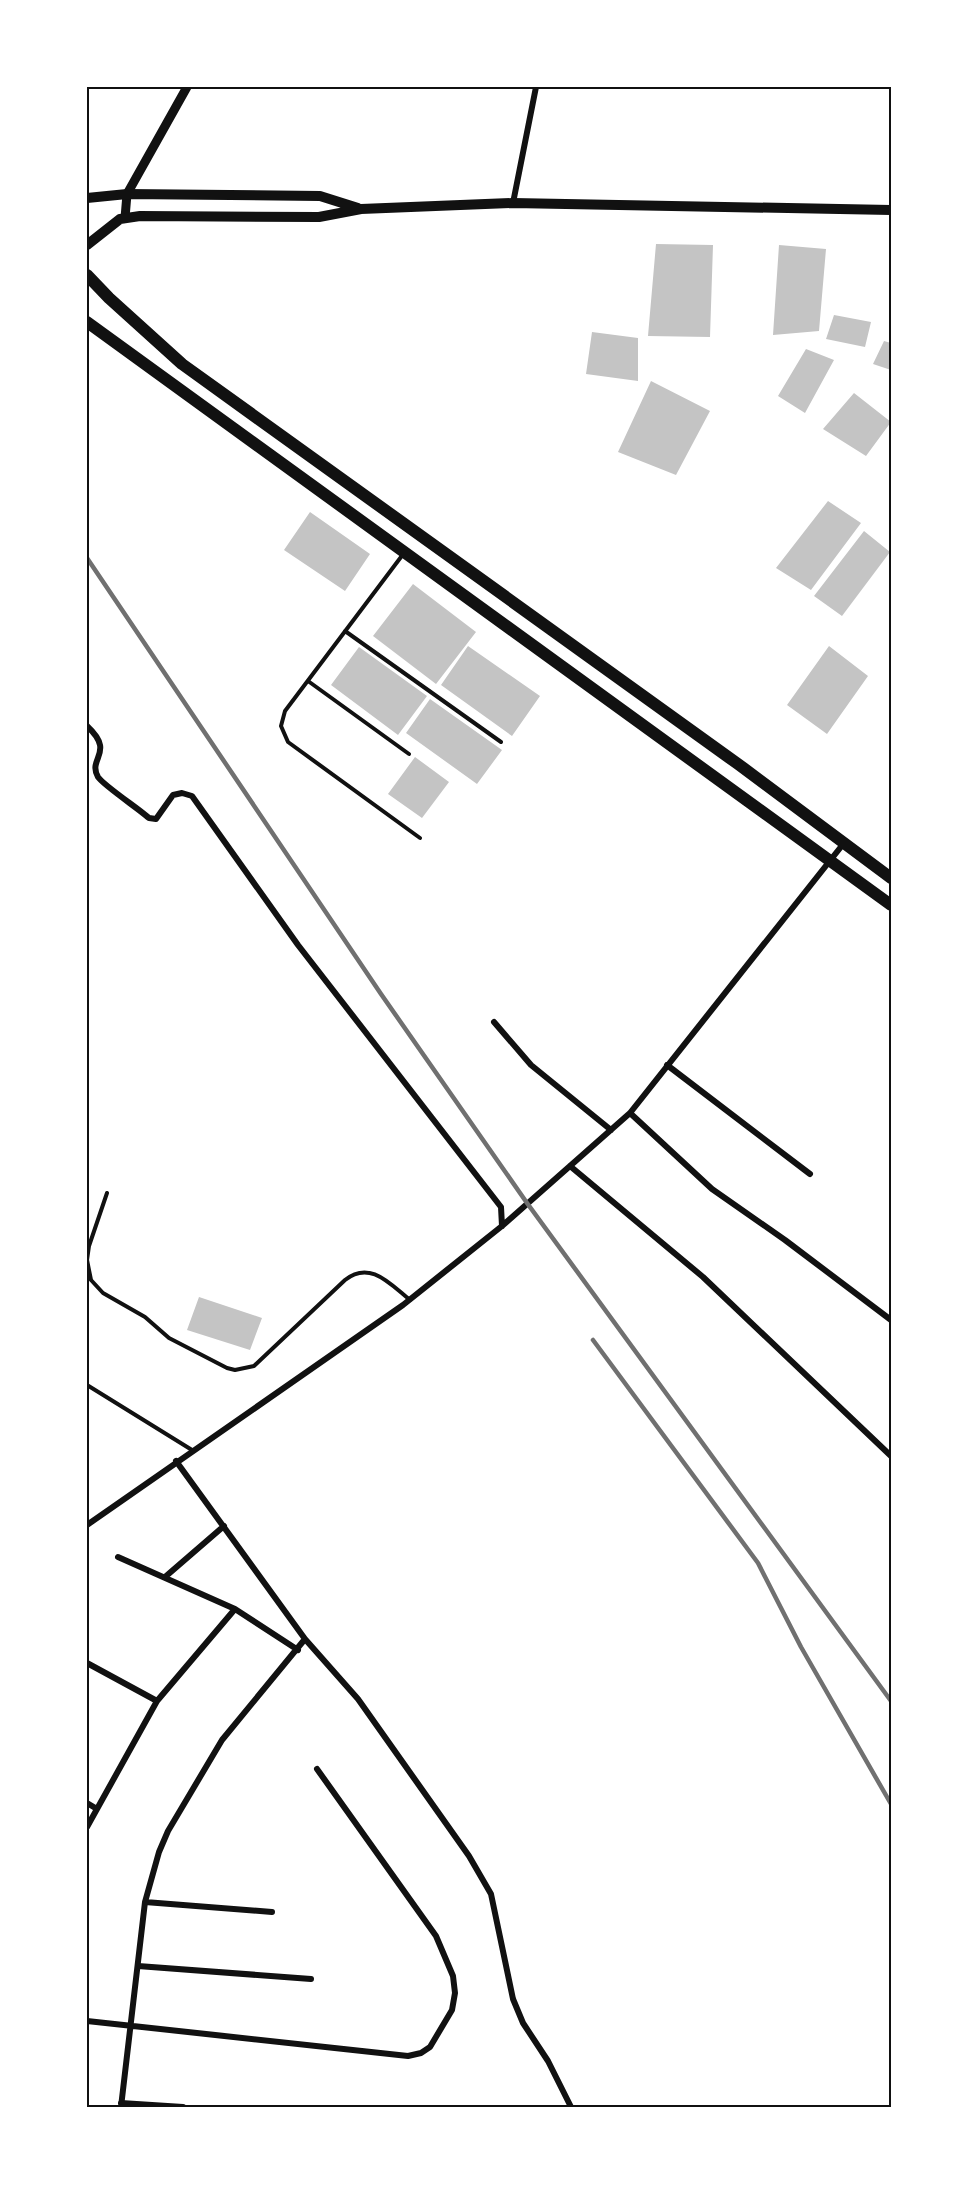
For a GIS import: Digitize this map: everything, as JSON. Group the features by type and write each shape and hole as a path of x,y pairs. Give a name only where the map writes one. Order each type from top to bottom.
{"highway":[{"path":"87,275 182,364 891,878"},
{"path":"87,322 891,904"}],"main road":[{"path":"87,198 127,194 320,196 362,209"},
{"path":"87,245 104,229 125,218 140,216 319,217 362,209 513,203 891,210"}],"street":[{"path":"125,218 127,194 187,87"},
{"path":"513,203 536,87"},
{"path":"87,726 98,736 101,745 96,772 99,779 149,818 156,819 173,795 182,793 192,796 298,945 501,1207 502,1226"},
{"path":"87,1526 176,1461 302,1377 410,1300 502,1226 630,1113 844,843"},
{"path":"494,1022 538,1071 611,1130"},
{"path":"667,1065 810,1174"},
{"path":"630,1113 712,1189 785,1240 891,1320"},
{"path":"570,1166 703,1277 891,1456"},
{"path":"176,1461 305,1640 358,1699 469,1856 491,1894 513,1999 523,2023 548,2061 572,2107"},
{"path":"165,1577 224,1526"},
{"path":"118,1557 235,1610 298,1650"},
{"path":"87,1827 156,1701 235,1610"},
{"path":"183,2107 121,2105 145,1902 168,1831 210,1759 222,1740 305,1640"},
{"path":"87,1664 156,1701"},
{"path":"87,2021 408,2056 421,2053 430,2047 452,2010 455,1993 447,1956 414,1904 317,1769"},
{"path":"87,1803 97,1809"},
{"path":"145,1902 272,1912"},
{"path":"138,1966 311,1979"}],"lane":[{"path":"405,551 281,718 280,726 288,742 420,838"},
{"path":"345,631 501,742"},
{"path":"308,681 409,754"},
{"path":"87,769 96,772"},
{"path":"107,1193 89,1246 87,1260 91,1280 103,1293 145,1317 169,1338 227,1368 236,1370 254,1366 345,1280 359,1272 366,1271 384,1279 410,1300"},
{"path":"87,1385 192,1450"}],"building":[{"path":"656,244 713,245 710,337 648,336"},
{"path":"779,245 826,249 819,331 773,335"},
{"path":"834,315 871,322 865,347 826,339"},
{"path":"592,332 638,338 638,381 586,374"},
{"path":"884,341 891,343 891,370 873,364"},
{"path":"806,349 834,360 805,413 778,396"},
{"path":"651,381 710,411 676,475 618,452"},
{"path":"854,393 891,422 866,456 823,429"},
{"path":"828,501 861,523 811,590 776,568"},
{"path":"310,512 370,554 345,591 284,550"},
{"path":"864,531 890,552 842,616 814,596"},
{"path":"413,584 476,632 436,684 373,636"},
{"path":"468,646 540,696 512,736 441,685"},
{"path":"829,646 868,676 827,734 787,705"},
{"path":"359,647 427,696 398,735 331,685"},
{"path":"430,699 502,750 477,784 406,733"},
{"path":"415,757 449,782 422,818 388,794"},
{"path":"199,1297 262,1318 250,1350 187,1330"}],"railway":[{"path":"87,558 381,994 527,1203 891,1701"},
{"path":"593,1340 758,1563 801,1647 891,1804"}]}
